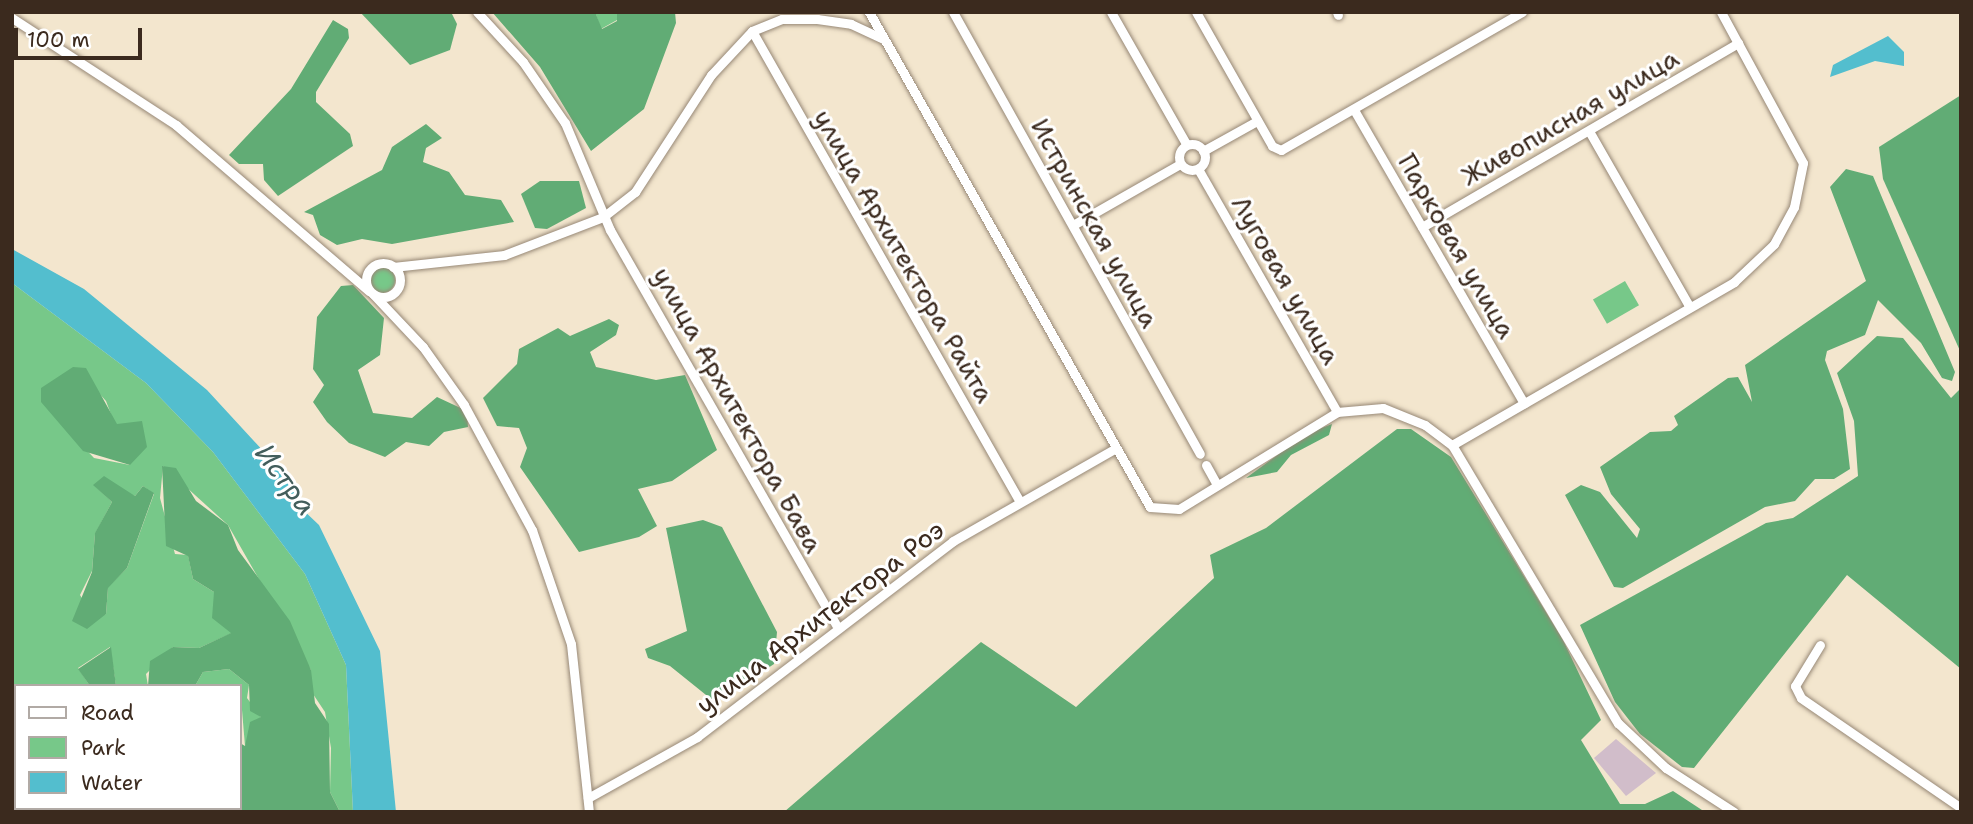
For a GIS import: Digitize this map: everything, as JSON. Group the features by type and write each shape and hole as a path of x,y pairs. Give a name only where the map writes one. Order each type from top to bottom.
{"street":[{"name":"улица Архитектора Бава","path":"477,12 553,103 603,216 836,625"},
{"path":"869,12 1143,500 1158,512 1179,509 1337,412 1383,408 1403,414 1452,445 1618,723 1667,768 1734,812"},
{"name":"Истринская улица","path":"953,12 1200,454"},
{"path":"1111,12 1187,145 1203,151"},
{"path":"1196,12 1272,146 1289,147 1522,12"},
{"path":"1452,445 1690,307 1758,264 1801,184 1803,163 1794,140 1721,12"},
{"path":"12,18 176,125 352,272 399,320 486,440 555,586 582,713 589,812"},
{"path":"352,272 371,268 421,267 543,244 603,216 635,191 711,75 752,31 782,19 817,19 851,24 885,40"},
{"name":"улица Архитектора Райта","path":"752,31 1020,502"},
{"name":"Живописная улица","path":"1422,227 1738,43"},
{"name":"Парковая улица","path":"1354,110 1524,403"},
{"path":"1180,164 1198,169 1203,151 1257,121"},
{"path":"1589,131 1690,307"},
{"path":"1073,225 1180,164 1187,145"},
{"name":"Луговая улица","path":"1198,169 1337,412"},
{"path":"393,267 399,320"},
{"path":"371,292 397,288 421,267"},
{"path":"371,268 371,292"},
{"name":"улица Архитектора Роэ","path":"588,798 697,737 836,625 953,541 1114,449"},
{"path":"1206,465 1217,485"},
{"path":"1820,645 1795,686 1801,698 1961,808"}],"shaded area":[{"path":"1616,739 1656,773 1626,796 1594,758"}],"green space":[{"path":"360,12 451,12 457,24 450,50 410,65"},
{"path":"492,12 595,12 602,29 617,21 617,12 675,12 676,23 644,109 591,151 540,67"},
{"path":"595,12 617,12 617,20 601,29"},
{"path":"333,20 348,29 349,38 316,92 316,102 350,134 353,146 278,196 264,180 263,164 239,164 229,155 291,89"},
{"path":"1961,95 1961,353 1883,179 1879,147"},
{"path":"426,124 442,138 426,148 423,162 449,172 465,195 501,200 514,222 392,244 362,239 337,245 320,235 313,215 304,212 382,170 392,147"},
{"path":"1846,169 1873,176 1955,372 1952,381 1942,378 1921,343 1878,300 1865,335 1827,351 1825,360 1843,409 1850,469 1834,479 1815,479 1795,501 1765,507 1623,588 1614,587 1565,495 1581,485 1600,492 1637,538 1640,529 1611,494 1600,467 1650,432 1671,431 1678,425 1674,416 1728,378 1738,377 1752,402 1745,365 1866,281 1830,187"},
{"path":"540,181 579,181 586,208 547,229 535,228 521,194"},
{"path":"382,267 391,271 395,280 391,289 382,293 373,289 369,280 373,271"},
{"path":"1625,281 1639,305 1607,324 1593,300"},
{"path":"12,283 146,383 213,452 305,574 346,665 353,812 340,812 330,792 331,748 325,712 311,691 311,670 228,525 163,466 160,498 175,554 188,555 193,579 214,592 232,633 199,648 173,647 146,674 148,684 116,684 110,647 78,668 89,684 14,684 12,800","holes":["88,381 106,401 130,465 94,458 77,440","94,485 135,496 143,486 154,494 127,568 108,587 106,614 94,618 80,595 92,571 95,534 112,502"]},
{"path":"353,285 384,318 380,355 358,370 373,413 412,418 437,397 467,411 468,427 444,432 429,446 406,442 385,457 349,443 327,422 313,402 324,385 313,369 317,317 341,286"},
{"path":"609,319 619,325 616,335 590,352 596,367 656,380 685,375 717,450 672,481 638,489 657,526 639,537 579,552 520,467 527,448 519,428 497,426 483,398 517,364 519,349 558,328 570,336"},
{"path":"1877,336 1903,338 1951,398 1961,388 1961,669 1847,575 1694,768 1682,767 1640,734 1615,702 1580,625 1766,523 1793,518 1858,476 1854,421 1837,373"},
{"path":"73,367 86,368 117,424 142,421 147,447 130,465 83,451 41,402 41,388"},
{"path":"1332,424 1329,435 1291,455 1277,472 1246,478 1306,434"},
{"path":"1397,429 1411,429 1451,457 1563,640 1601,720 1581,740 1620,804 1645,804 1673,791 1705,812 784,812 981,642 1076,707 1214,578 1210,555 1266,528"},
{"path":"162,466 176,468 196,501 228,525 238,550 290,621 311,670 315,703 329,724 330,792 340,812 212,810 242,810 242,744 245,746 250,722 261,717 250,711 249,685 229,669 203,672 196,684 148,684 150,661 173,647 199,648 231,633 212,618 214,592 193,579 188,556 166,546"},
{"path":"104,476 135,496 143,486 154,493 127,568 108,588 106,614 87,629 72,621 92,572 95,533 112,502 93,485"},
{"path":"703,520 722,527 777,632 774,664 716,703 670,666 648,658 645,649 687,631 666,528"},
{"path":"111,647 116,684 89,684 78,669"},
{"path":"229,669 249,685 247,698 261,717 245,746 242,684 196,684 203,672"},
{"path":"32,810 85,810 85,812"}],"water":[{"path":"1888,36 1904,52 1904,66 1875,61 1830,77 1833,65"},
{"name":"Истра","path":"12,249 84,289 207,390 288,478 300,507 319,525 380,651 396,812 353,812 346,665 305,574 213,452 146,383 12,283"}]}
